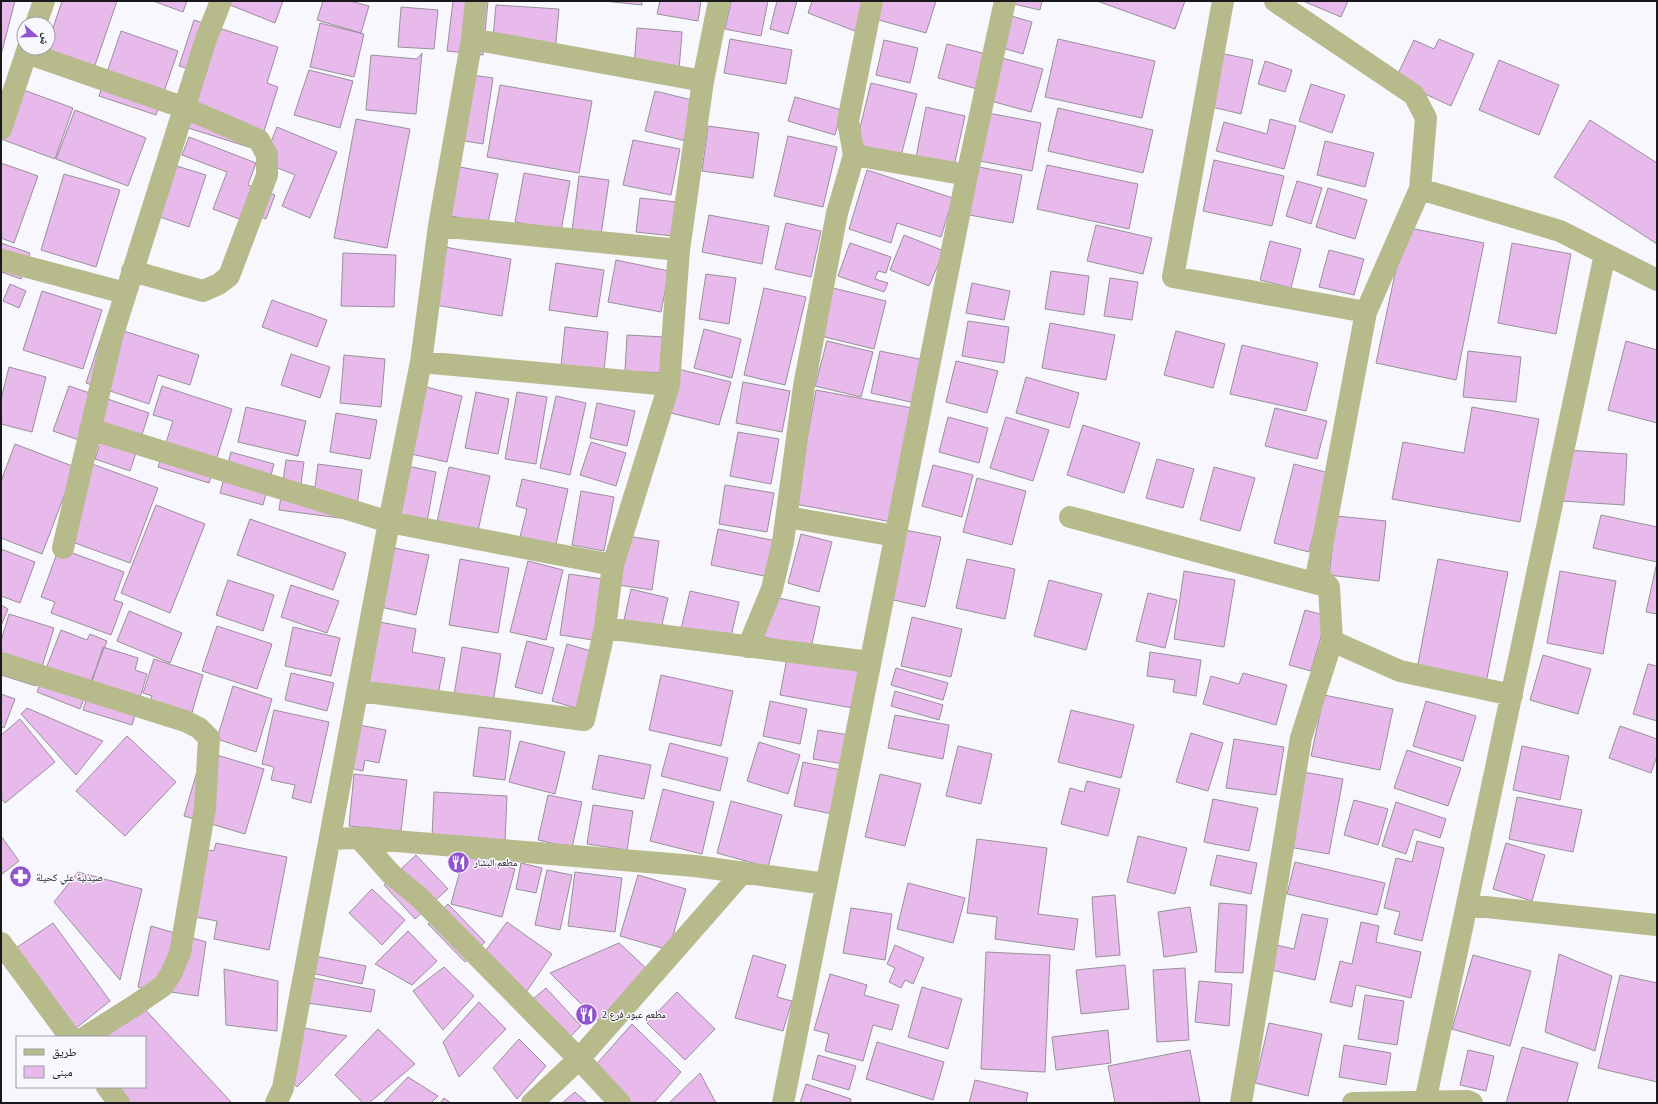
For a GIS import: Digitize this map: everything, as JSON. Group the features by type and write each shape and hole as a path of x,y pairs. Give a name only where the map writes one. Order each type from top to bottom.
{"street":[{"path":"39,16 44,1"},
{"path":"63,548 112,337 206,39 221,1"},
{"path":"276,1103 283,1088 359,691 389,522 421,362 439,226 472,39 476,1"},
{"path":"359,691 584,720 605,628 613,565 669,385 679,250 703,81 719,1"},
{"path":"748,647 772,589 783,542 804,386 837,213 854,156 848,121 872,1"},
{"path":"782,1103 967,175 1005,1"},
{"path":"1223,1 1172,277 1366,312"},
{"path":"1241,1103 1301,738 1332,641 1329,587 1317,573 1366,312 1420,189 1426,118 1414,95 1275,1"},
{"path":"472,39 703,81"},
{"path":"1,129 25,56"},
{"path":"43,56 185,108 259,140 267,155 267,175 229,276 219,284 203,291 132,271"},
{"path":"854,156 967,175"},
{"path":"1420,189 1560,231 1657,280"},
{"path":"439,226 679,250"},
{"path":"1425,1102 1605,254"},
{"path":"1,260 125,293"},
{"path":"421,362 669,385"},
{"path":"90,429 389,522 613,565"},
{"path":"787,517 895,536"},
{"path":"1070,517 1329,587"},
{"path":"605,628 870,662"},
{"path":"1332,641 1400,671 1512,695"},
{"path":"1,663 185,721 199,728 209,738 205,808 180,953 171,974 163,986 86,1036"},
{"path":"330,839 359,838 687,865 826,884"},
{"path":"359,838 391,874 419,897 579,1059 620,1103"},
{"path":"532,1103 579,1059 743,872"},
{"path":"1467,905 1657,925"},
{"path":"1,943 69,1036"},
{"path":"108,1088 119,1103"},
{"path":"1353,1103 1467,1101 1472,1103"}],"building":[{"path":"1,1 15,1 1,55"},
{"path":"62,1 117,1 90,80 41,63 43,56 56,56 56,19"},
{"path":"153,1 187,1 183,12"},
{"path":"220,1 283,1 275,23"},
{"path":"323,1 350,1 369,6 361,33 317,20"},
{"path":"453,1 488,1 483,55 447,51"},
{"path":"604,1 642,1 642,5"},
{"path":"660,1 701,1 698,21 657,14"},
{"path":"731,1 768,1 761,36 725,29"},
{"path":"777,1 797,1 788,34 770,29"},
{"path":"812,1 866,1 855,31 808,13"},
{"path":"880,1 936,1 926,33 875,19"},
{"path":"1010,1 1042,1 1040,10 1009,3"},
{"path":"1097,1 1185,1 1175,29"},
{"path":"1303,1 1348,1 1341,17"},
{"path":"496,5 559,9 555,53 492,48"},
{"path":"401,7 438,10 434,49 398,47"},
{"path":"1008,15 1032,22 1023,54 999,47"},
{"path":"194,20 278,47 267,83 278,87 258,150 185,127 202,73 179,66"},
{"path":"320,23 364,34 354,77 310,67"},
{"path":"637,28 682,32 679,70 634,67"},
{"path":"121,31 178,51 156,115 99,96"},
{"path":"730,39 792,50 786,84 724,73"},
{"path":"1058,39 1155,61 1142,118 1045,97"},
{"path":"1439,39 1474,54 1451,106 1395,80 1414,40 1434,49"},
{"path":"884,40 918,48 910,83 876,75"},
{"path":"947,44 986,54 977,89 938,78"},
{"path":"422,53 416,114 366,110 371,55 417,59"},
{"path":"1220,53 1253,60 1241,114 1208,106"},
{"path":"1002,58 1043,69 1031,112 991,101"},
{"path":"1499,60 1559,85 1539,135 1479,110"},
{"path":"1265,61 1292,70 1285,92 1258,84"},
{"path":"309,70 353,81 340,128 294,115"},
{"path":"457,73 493,78 483,144 447,138"},
{"path":"871,83 917,94 901,156 856,144"},
{"path":"1311,84 1345,95 1332,133 1299,121"},
{"path":"500,85 592,101 579,173 487,157"},
{"path":"18,88 73,108 55,159 1,139"},
{"path":"655,91 696,101 686,141 645,131"},
{"path":"795,97 842,110 835,135 788,121"},
{"path":"926,107 965,116 954,166 916,157"},
{"path":"1058,108 1153,130 1143,173 1048,151"},
{"path":"75,110 146,138 128,186 56,159"},
{"path":"988,113 1041,123 1032,171 980,161"},
{"path":"356,119 410,129 387,248 334,238"},
{"path":"1270,119 1296,126 1284,169 1216,151 1224,122 1267,134"},
{"path":"1590,120 1657,163 1657,244 1554,177"},
{"path":"708,126 759,133 753,178 702,171"},
{"path":"277,127 337,152 310,218 282,206 295,175 263,162"},
{"path":"788,136 837,147 823,207 774,196"},
{"path":"189,137 256,163 248,185 275,195 266,219 250,213 247,222 213,209 227,172 182,155"},
{"path":"633,140 680,149 671,195 623,185"},
{"path":"1325,141 1374,153 1365,187 1317,175"},
{"path":"1214,160 1284,176 1272,226 1203,211"},
{"path":"1,163 38,176 14,243 1,238"},
{"path":"170,164 206,175 189,227 154,215"},
{"path":"449,165 498,174 488,223 440,214"},
{"path":"1047,165 1138,184 1129,229 1037,209"},
{"path":"973,166 1022,175 1013,223 964,214"},
{"path":"867,170 953,198 941,237 897,223 891,243 849,229"},
{"path":"524,173 570,181 561,231 515,222"},
{"path":"64,174 120,190 96,267 41,250"},
{"path":"579,176 609,180 601,235 572,231"},
{"path":"1297,181 1322,188 1311,224 1286,216"},
{"path":"1328,188 1367,200 1355,239 1316,227"},
{"path":"640,198 677,202 673,236 636,232"},
{"path":"709,215 769,226 762,264 702,252"},
{"path":"786,223 821,231 811,277 775,269"},
{"path":"1096,225 1152,238 1143,274 1087,261"},
{"path":"1405,227 1484,243 1456,380 1376,363"},
{"path":"904,235 944,251 929,286 890,270"},
{"path":"1270,241 1301,249 1291,288 1260,280"},
{"path":"1,243 30,253 21,279 1,272"},
{"path":"850,243 891,257 886,273 878,271 875,279 888,283 884,292 838,276"},
{"path":"1512,243 1571,254 1556,334 1498,323"},
{"path":"445,247 511,259 502,316 435,305"},
{"path":"1329,250 1364,259 1354,295 1319,287"},
{"path":"343,253 396,255 394,307 341,306"},
{"path":"616,260 669,271 661,312 608,302"},
{"path":"556,263 604,270 597,317 549,310"},
{"path":"1051,271 1089,276 1084,315 1045,309"},
{"path":"706,274 736,278 729,324 699,319"},
{"path":"1110,278 1138,282 1132,320 1104,316"},
{"path":"972,283 1010,291 1004,320 966,313"},
{"path":"10,284 26,291 19,308 3,301"},
{"path":"764,288 806,297 785,385 744,375"},
{"path":"833,288 886,301 874,349 821,336"},
{"path":"42,291 102,310 83,369 23,350"},
{"path":"272,300 327,320 317,347 262,327"},
{"path":"968,321 1009,327 1004,363 962,356"},
{"path":"1050,323 1115,335 1106,380 1042,368"},
{"path":"105,325 199,355 190,385 158,375 149,404 86,383"},
{"path":"565,327 608,332 604,370 561,366"},
{"path":"704,329 741,339 732,378 694,368"},
{"path":"1176,331 1225,344 1213,388 1164,375"},
{"path":"627,335 665,337 663,373 625,371"},
{"path":"827,341 873,352 861,397 815,386"},
{"path":"1626,341 1657,350 1657,423 1608,410"},
{"path":"1242,345 1318,363 1306,411 1230,394"},
{"path":"880,351 924,360 915,403 871,393"},
{"path":"1468,351 1521,357 1516,402 1463,397"},
{"path":"291,354 330,367 320,398 281,385"},
{"path":"344,355 385,359 381,407 340,403"},
{"path":"956,361 998,371 987,413 946,402"},
{"path":"9,367 46,377 32,432 1,424 1,399"},
{"path":"678,369 731,382 719,425 667,412"},
{"path":"1026,377 1079,393 1069,428 1016,413"},
{"path":"743,382 790,391 782,432 736,423"},
{"path":"418,385 462,396 447,462 402,452"},
{"path":"69,386 149,413 130,471 95,459 99,447 53,431"},
{"path":"162,386 232,409 209,483 158,467 173,421 153,415"},
{"path":"816,390 912,408 892,522 795,504"},
{"path":"476,392 509,399 498,454 465,448"},
{"path":"517,392 547,397 536,464 505,459"},
{"path":"556,396 586,403 570,475 540,468"},
{"path":"597,403 635,411 627,446 590,438"},
{"path":"246,407 306,421 298,456 238,442"},
{"path":"1472,407 1539,419 1520,522 1392,499 1403,442 1464,453"},
{"path":"1275,408 1327,421 1317,459 1265,446"},
{"path":"336,413 377,420 370,459 330,452"},
{"path":"948,417 988,428 979,463 939,452"},
{"path":"1006,417 1049,430 1033,481 990,468"},
{"path":"1083,425 1140,443 1124,493 1067,475"},
{"path":"738,432 779,439 771,484 730,476"},
{"path":"591,442 626,453 616,486 580,475"},
{"path":"15,444 75,467 42,554 1,538 1,481"},
{"path":"1566,450 1627,454 1624,505 1562,501"},
{"path":"231,452 274,464 263,505 220,493"},
{"path":"1157,459 1194,469 1183,508 1146,498"},
{"path":"286,460 304,462 301,484 315,487 318,464 362,470 355,520 279,510"},
{"path":"92,464 158,488 130,563 64,539"},
{"path":"398,464 436,472 427,522 388,515"},
{"path":"1294,464 1329,473 1309,552 1274,543"},
{"path":"933,465 973,475 962,517 922,506"},
{"path":"449,467 490,476 478,531 437,522"},
{"path":"1214,467 1255,478 1240,531 1200,520"},
{"path":"977,478 1026,491 1012,545 963,532"},
{"path":"522,479 568,489 555,549 519,541 527,509 516,506"},
{"path":"725,485 774,493 767,532 719,524"},
{"path":"581,491 614,497 604,551 572,545"},
{"path":"156,505 205,524 170,613 121,593"},
{"path":"1601,515 1657,527 1657,562 1593,548"},
{"path":"1336,516 1386,521 1379,581 1329,575"},
{"path":"250,519 346,553 333,590 237,555"},
{"path":"718,529 776,541 769,577 711,565"},
{"path":"905,530 941,537 925,607 889,599"},
{"path":"801,534 832,542 819,592 788,583"},
{"path":"627,536 659,541 652,590 619,585"},
{"path":"389,547 429,555 416,615 376,606"},
{"path":"59,548 124,572 114,600 123,603 111,635 51,613 55,602 41,597"},
{"path":"1,549 35,562 20,603 1,596"},
{"path":"460,559 509,568 498,633 449,625"},
{"path":"967,559 1015,569 1005,619 956,608"},
{"path":"1438,559 1508,572 1486,683 1417,669"},
{"path":"528,561 563,570 546,640 510,632"},
{"path":"1657,562 1657,614 1646,612"},
{"path":"1184,571 1235,580 1224,647 1174,639"},
{"path":"1560,571 1616,581 1603,654 1547,643"},
{"path":"569,574 603,579 593,640 560,635"},
{"path":"228,580 274,595 263,631 216,615"},
{"path":"1049,580 1102,594 1086,650 1034,636"},
{"path":"291,585 339,601 327,633 281,617"},
{"path":"631,589 668,598 661,629 624,620"},
{"path":"690,591 739,602 730,641 681,629"},
{"path":"1148,593 1177,600 1165,648 1136,641"},
{"path":"774,597 820,607 811,648 764,637"},
{"path":"1,605 8,609 1,626"},
{"path":"1305,610 1327,616 1311,671 1289,665"},
{"path":"129,611 182,633 170,663 117,641"},
{"path":"9,614 54,628 36,686 1,675 1,641"},
{"path":"912,617 962,629 951,677 901,666"},
{"path":"364,619 416,629 412,652 445,658 438,695 353,680"},
{"path":"217,626 272,644 257,689 202,671"},
{"path":"293,627 340,638 331,676 285,666"},
{"path":"61,630 87,640 90,634 107,641 80,709 37,692"},
{"path":"527,641 554,648 542,694 515,687"},
{"path":"567,644 591,651 576,708 552,701"},
{"path":"103,647 138,658 135,670 147,674 132,725 83,710"},
{"path":"462,647 501,654 493,702 454,695"},
{"path":"1150,652 1201,660 1196,696 1173,692 1175,680 1147,676"},
{"path":"1543,655 1591,669 1578,714 1530,700"},
{"path":"787,658 860,671 853,708 780,695"},
{"path":"154,659 203,675 188,726 146,713 152,696 143,693"},
{"path":"1648,664 1657,666 1657,721 1633,714"},
{"path":"896,668 948,683 943,700 891,685"},
{"path":"291,673 334,683 327,711 285,700"},
{"path":"1243,673 1287,685 1276,725 1203,704 1211,676 1239,684"},
{"path":"661,675 733,691 721,746 649,730"},
{"path":"233,686 272,699 256,752 217,739"},
{"path":"895,691 943,705 939,720 891,706"},
{"path":"1,694 15,699 4,728 1,727"},
{"path":"1324,695 1393,709 1380,770 1311,756"},
{"path":"770,701 807,709 800,744 763,736"},
{"path":"1426,701 1476,716 1463,761 1413,746"},
{"path":"27,708 103,741 76,775 21,714"},
{"path":"274,710 329,722 311,803 292,798 295,785 271,780 274,767 262,764"},
{"path":"1071,710 1134,725 1121,778 1058,762"},
{"path":"895,715 949,725 943,759 888,748"},
{"path":"20,719 55,762 5,803 1,798 1,735"},
{"path":"348,723 386,730 379,763 365,760 363,771 339,766"},
{"path":"1620,726 1657,739 1657,756 1651,773 1609,758"},
{"path":"479,727 511,731 505,780 473,776"},
{"path":"818,730 849,735 844,764 813,759"},
{"path":"1191,733 1223,743 1208,791 1176,782"},
{"path":"127,736 176,782 125,836 76,791"},
{"path":"1234,739 1284,747 1276,795 1226,788"},
{"path":"520,741 565,752 555,794 509,782"},
{"path":"759,742 800,755 788,794 747,781"},
{"path":"670,743 728,758 720,791 661,776"},
{"path":"958,746 992,754 981,804 946,796"},
{"path":"1522,746 1569,756 1560,800 1513,790"},
{"path":"1407,750 1461,768 1448,806 1394,788"},
{"path":"203,751 264,769 245,834 184,816"},
{"path":"599,755 651,765 644,799 592,789"},
{"path":"803,762 841,770 832,814 794,806"},
{"path":"1303,772 1343,779 1329,854 1289,847"},
{"path":"354,774 407,780 401,831 349,826"},
{"path":"880,774 921,784 905,846 865,837"},
{"path":"1087,781 1120,789 1108,836 1061,824 1070,788 1084,792"},
{"path":"663,789 714,802 702,854 650,841"},
{"path":"434,792 507,796 505,841 432,838"},
{"path":"548,795 582,802 572,848 538,840"},
{"path":"1517,797 1582,810 1573,852 1509,839"},
{"path":"1213,799 1258,808 1249,851 1204,842"},
{"path":"1354,800 1388,809 1378,845 1344,835"},
{"path":"731,801 782,815 768,867 717,853"},
{"path":"1396,802 1446,819 1440,838 1414,829 1406,854 1382,846"},
{"path":"593,805 633,811 627,850 587,844"},
{"path":"1,836 19,861 1,875"},
{"path":"1138,836 1187,848 1175,894 1127,882"},
{"path":"977,839 1047,848 1038,914 1078,919 1074,950 995,939 997,917 967,913"},
{"path":"1417,841 1444,848 1422,941 1394,934 1400,912 1384,908 1396,858 1412,862"},
{"path":"216,843 287,857 269,950 214,939 217,921 179,914 192,847 214,851"},
{"path":"1506,843 1545,855 1532,901 1493,889"},
{"path":"416,855 448,889 415,919 384,885"},
{"path":"1217,855 1257,863 1251,894 1210,885"},
{"path":"464,856 515,869 502,917 451,904"},
{"path":"1295,862 1385,883 1377,915 1287,894"},
{"path":"521,863 542,868 536,893 516,889"},
{"path":"547,870 572,875 560,930 535,925"},
{"path":"78,872 142,889 120,980 54,902"},
{"path":"575,872 622,878 615,932 568,926"},
{"path":"638,875 686,889 669,950 620,936"},
{"path":"908,883 965,898 953,943 897,929"},
{"path":"372,889 405,920 382,945 349,913"},
{"path":"1115,895 1120,955 1096,957 1092,897"},
{"path":"1219,903 1247,905 1243,973 1215,972"},
{"path":"448,904 485,942 465,962 428,924"},
{"path":"1190,907 1197,952 1164,957 1158,912"},
{"path":"851,908 892,914 885,960 843,953"},
{"path":"1302,914 1328,919 1315,980 1267,969 1272,944 1294,949"},
{"path":"507,922 552,954 525,994 478,961"},
{"path":"1361,922 1379,926 1376,942 1421,952 1411,998 1356,985 1352,1007 1330,1002 1340,961 1352,964"},
{"path":"53,923 110,1001 64,1036 7,954"},
{"path":"151,926 206,942 198,996 138,987"},
{"path":"408,931 437,961 412,985 375,964"},
{"path":"619,943 646,968 598,1021 550,973"},
{"path":"895,945 924,958 913,984 905,980 901,988 889,982 895,968 887,964"},
{"path":"986,952 1050,955 1045,1072 981,1069"},
{"path":"1559,954 1612,976 1595,1051 1545,1032"},
{"path":"310,955 366,966 362,984 307,972"},
{"path":"753,955 786,965 777,997 792,1001 783,1031 735,1018"},
{"path":"1473,955 1531,971 1510,1046 1452,1029"},
{"path":"1125,965 1129,1009 1081,1014 1076,970"},
{"path":"444,967 474,996 443,1030 413,991"},
{"path":"1185,968 1189,1040 1157,1042 1153,970"},
{"path":"224,969 278,981 277,1031 226,1025"},
{"path":"830,974 867,985 864,995 899,1005 892,1030 873,1025 863,1061 825,1051 829,1034 814,1030"},
{"path":"1620,975 1657,983 1657,1082 1598,1068"},
{"path":"313,978 375,990 371,1012 307,1003"},
{"path":"1199,981 1232,984 1229,1026 1195,1022"},
{"path":"922,987 962,999 948,1049 908,1037"},
{"path":"546,988 581,1026 560,1047 521,1009"},
{"path":"677,992 715,1029 685,1060 647,1023"},
{"path":"1365,995 1404,1001 1397,1045 1358,1039"},
{"path":"479,1002 506,1029 459,1077 443,1042"},
{"path":"139,1003 232,1103 123,1103 111,1088 146,1088 146,1036 102,1036"},
{"path":"1269,1023 1322,1034 1308,1096 1255,1083"},
{"path":"632,1024 681,1072 654,1103 625,1103 593,1068"},
{"path":"294,1026 347,1036 297,1087 286,1076"},
{"path":"378,1029 415,1064 369,1103 363,1103 335,1075"},
{"path":"1108,1030 1111,1063 1056,1070 1052,1037"},
{"path":"519,1039 546,1066 517,1099 493,1068"},
{"path":"877,1042 944,1062 933,1100 866,1079"},
{"path":"1344,1045 1391,1053 1386,1085 1339,1077"},
{"path":"1522,1047 1578,1063 1567,1103 1506,1103"},
{"path":"1190,1050 1200,1102 1115,1103 1108,1066"},
{"path":"1468,1050 1494,1056 1486,1091 1460,1085"},
{"path":"818,1055 856,1066 849,1090 812,1079"},
{"path":"700,1073 716,1103 669,1103"},
{"path":"408,1077 438,1096 431,1103 383,1103"},
{"path":"975,1080 1028,1093 1026,1103 969,1103"},
{"path":"806,1084 851,1099 850,1103 800,1103"},
{"path":"575,1092 587,1103 562,1103"},
{"path":"444,1098 451,1103 440,1103"}],"place":[{"name":"مطعم البشار","path":"459,862"},
{"name":"صيدلية علي كحيلة","path":"20,877"},
{"name":"مطعم عبود فرع 2","path":"586,1014"}]}
